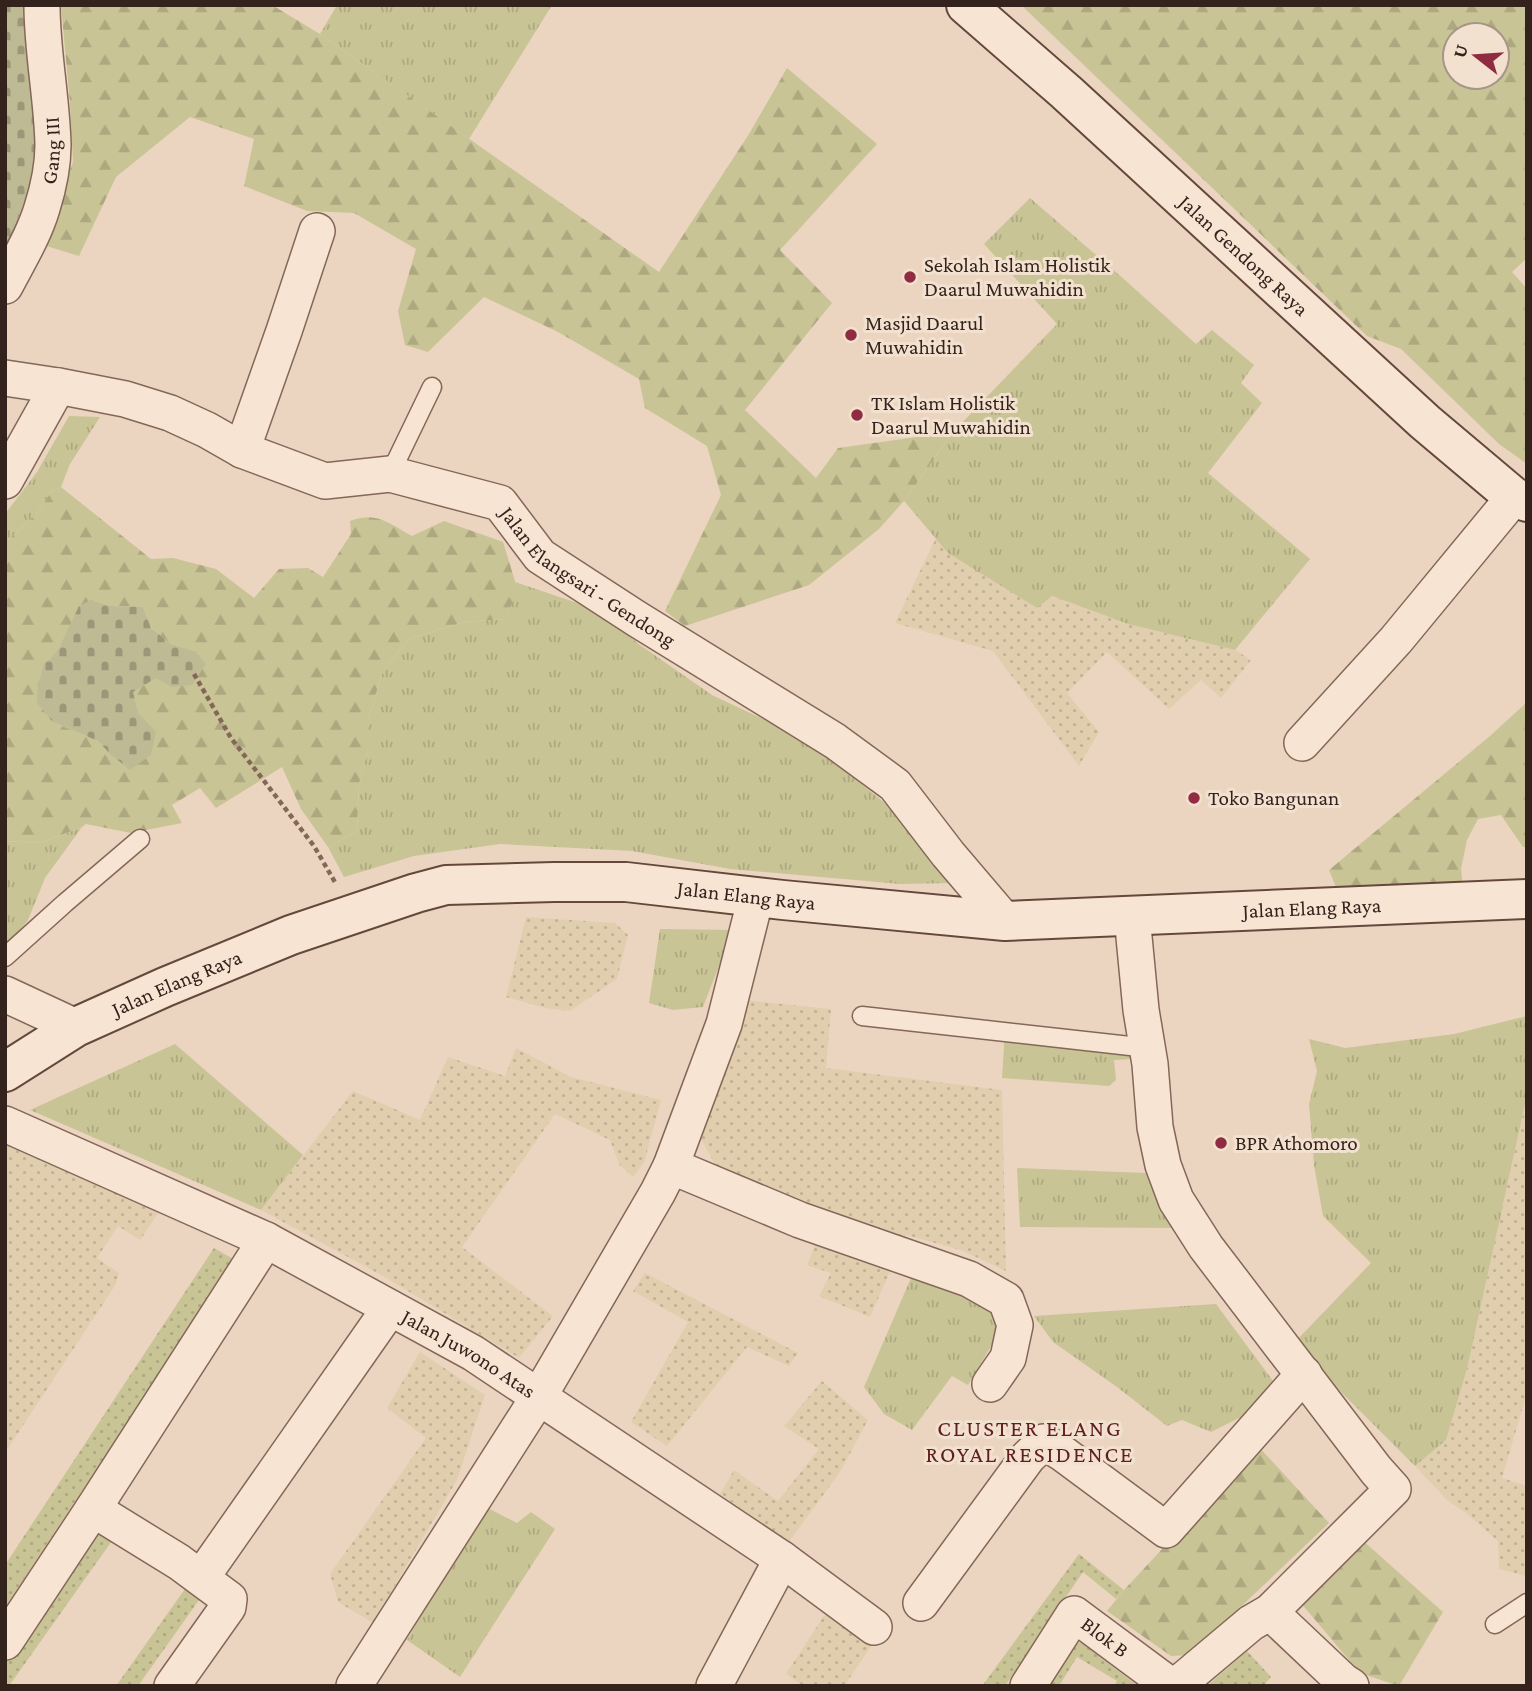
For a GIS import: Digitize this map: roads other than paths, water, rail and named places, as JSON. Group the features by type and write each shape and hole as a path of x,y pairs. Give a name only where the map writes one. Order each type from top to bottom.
{"main road":[{"name":"Jalan Gendong Raya","path":"966,5 1066,92 1424,422 1521,500"},
{"name":"Jalan Elang Raya","path":"5,1072 76,1027 165,987 291,935 446,885 626,883 1005,921 1527,899"}],"street":[{"name":"Gang III","path":"5,286 33,232 49,181 53,146 42,5"},
{"path":"242,450 317,230"},
{"name":"Jalan Elangsari - Gendong","path":"5,378 125,400 170,413 242,450 324,481 390,474 500,503 540,556 835,741 895,785 948,854 1005,921"},
{"path":"5,481 58,386"},
{"path":"1302,743 1521,500"},
{"path":"354,1686 538,1398 658,1192 671,1166 724,1024 756,897"},
{"path":"1132,916 1155,1127 1163,1164 1176,1200 1206,1247 1393,1489 1270,1612 1251,1623 1176,1686"},
{"path":"5,994 76,1027"},
{"name":"Jalan Juwono Atas","path":"5,1124 266,1240 473,1353 782,1559"},
{"path":"671,1166 800,1220 969,1279 1006,1300 1015,1325 1008,1358 990,1384"},
{"path":"5,1642 266,1240"},
{"path":"201,1578 390,1308"},
{"path":"921,1603 1028,1457 1044,1442 1166,1530 1304,1374"},
{"path":"93,1509 179,1562 229,1599 228,1607 173,1686"},
{"path":"714,1686 782,1559 874,1627"},
{"path":"1270,1612 1351,1686"},
{"name":"Blok B","path":"1028,1686 1074,1614 1171,1686"}],"lane":[{"path":"390,474 432,387"},
{"path":"5,957 140,839"},
{"path":"862,1016 1147,1048"},
{"path":"1495,1624 1527,1602"}],"place":[{"name":"Sekolah Islam Holistik Daarul Muwahidin","path":"910,277"},
{"name":"Masjid Daarul Muwahidin","path":"851,335"},
{"name":"TK Islam Holistik Daarul Muwahidin","path":"857,415"},
{"name":"Toko Bangunan","path":"1194,798"},
{"name":"BPR Athomoro","path":"1221,1143"}],"district":[{"name":"CLUSTER ELANG ROYAL RESIDENCE","path":"1030,1441"}]}
